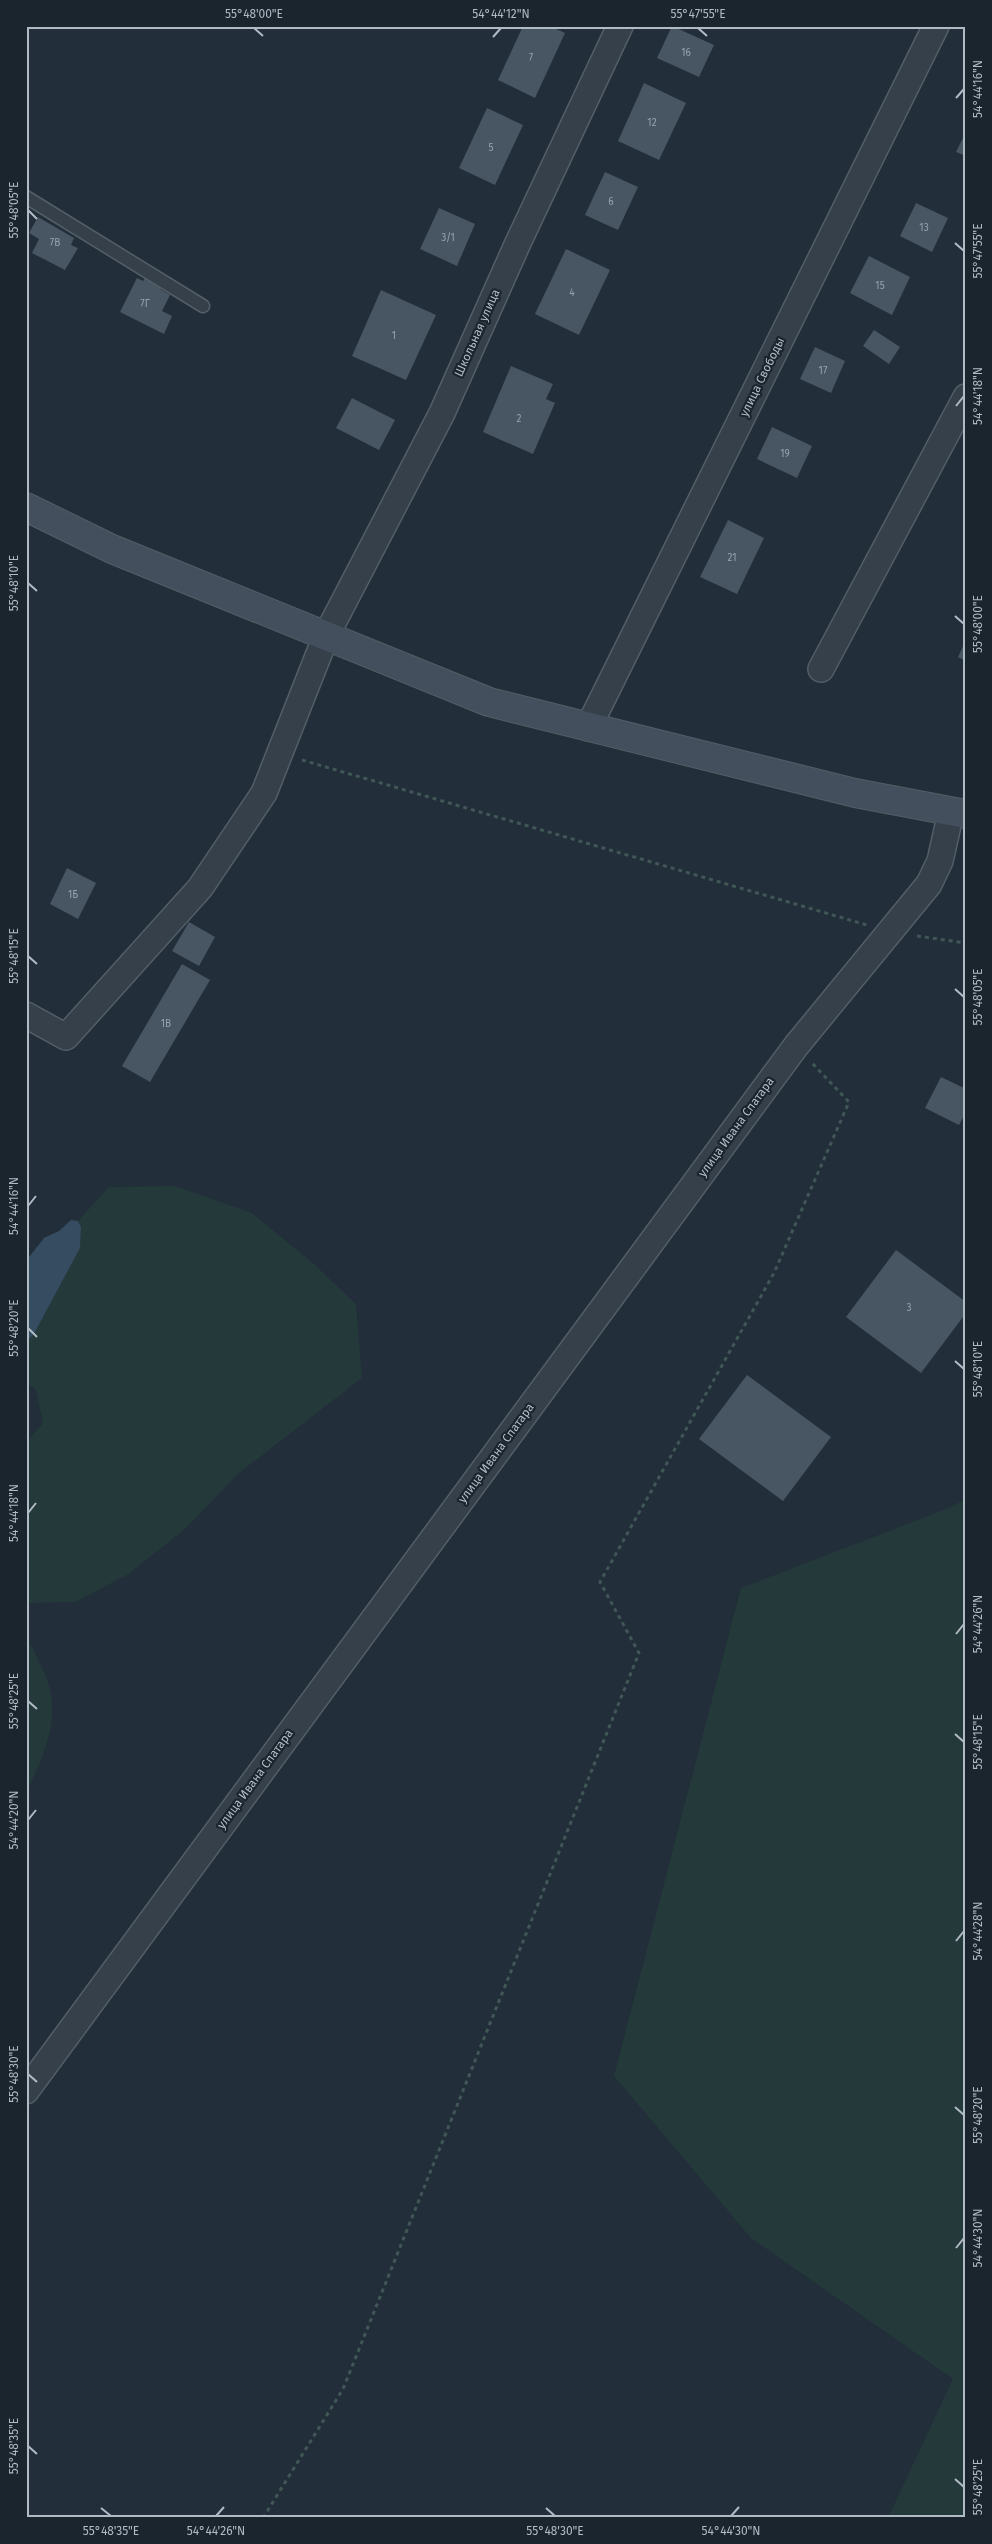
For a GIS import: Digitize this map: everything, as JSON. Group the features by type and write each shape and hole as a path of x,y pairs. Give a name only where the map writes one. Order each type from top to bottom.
{"main road":[{"path":"26,507 112,549 489,702 855,793 958,813"}],"street":[{"name":"Школьная улица","path":"26,1015 66,1037 200,888 264,794 326,636 442,413 517,245 620,26"},
{"name":"улица Свободы","path":"588,728 936,26"},
{"path":"821,669 966,397"},
{"name":"улица Ивана Спатара","path":"26,2091 796,1046 929,884 958,813"}],"lane":[{"path":"26,197 203,306"}],"path":[{"path":"280,753 890,932 966,942"},
{"path":"263,2518 344,2389 639,1653 600,1582 774,1273 849,1102 796,1046"}],"green space":[{"path":"175,1186 252,1213 314,1264 356,1304 362,1378 239,1473 185,1529 127,1575 75,1602 28,1603 26,1443 43,1423 36,1390 26,1382 26,1343 35,1332 80,1248 81,1227 78,1221 109,1187"},
{"path":"966,1499 966,2518 888,2518 953,2379 751,2238 614,2076 741,1588 949,1508"},
{"path":"26,1640 31,1645 47,1681 52,1713 50,1729 41,1761 26,1793"}],"water":[{"path":"71,1220 78,1221 81,1227 80,1248 35,1332 26,1343 26,1261 44,1238 59,1231"}],"building":[{"path":"523,26 550,26 565,33 535,98 498,80"},
{"path":"672,26 714,45 699,77 657,58"},
{"path":"644,83 686,103 659,160 618,141"},
{"path":"487,108 523,125 495,185 459,168"},
{"path":"966,132 966,156 956,152"},
{"path":"605,172 638,187 618,230 585,215"},
{"path":"916,203 948,218 932,252 900,236"},
{"path":"439,208 475,224 457,266 420,249"},
{"path":"38,217 74,238 71,245 78,248 65,270 32,253 39,239 29,233"},
{"path":"566,249 610,270 579,335 535,314"},
{"path":"869,256 910,277 892,315 850,293"},
{"path":"146,276 163,284 160,289 170,295 162,311 172,316 164,334 120,312 137,278 143,281"},
{"path":"381,290 436,315 406,380 352,356"},
{"path":"874,330 900,347 889,364 863,346"},
{"path":"815,347 845,361 831,393 800,379"},
{"path":"511,366 553,384 546,399 555,403 533,454 483,432"},
{"path":"352,398 395,420 379,450 336,428"},
{"path":"772,427 812,446 797,478 757,459"},
{"path":"728,520 764,538 737,594 700,577"},
{"path":"966,640 966,661 958,657"},
{"path":"67,868 96,883 78,919 50,904"},
{"path":"189,922 215,937 199,966 172,951"},
{"path":"182,964 210,980 150,1082 122,1066"},
{"path":"941,1077 966,1089 966,1112 959,1125 925,1108"},
{"path":"896,1250 966,1302 966,1313 921,1373 846,1317"},
{"path":"747,1375 831,1437 783,1501 699,1439"}]}
